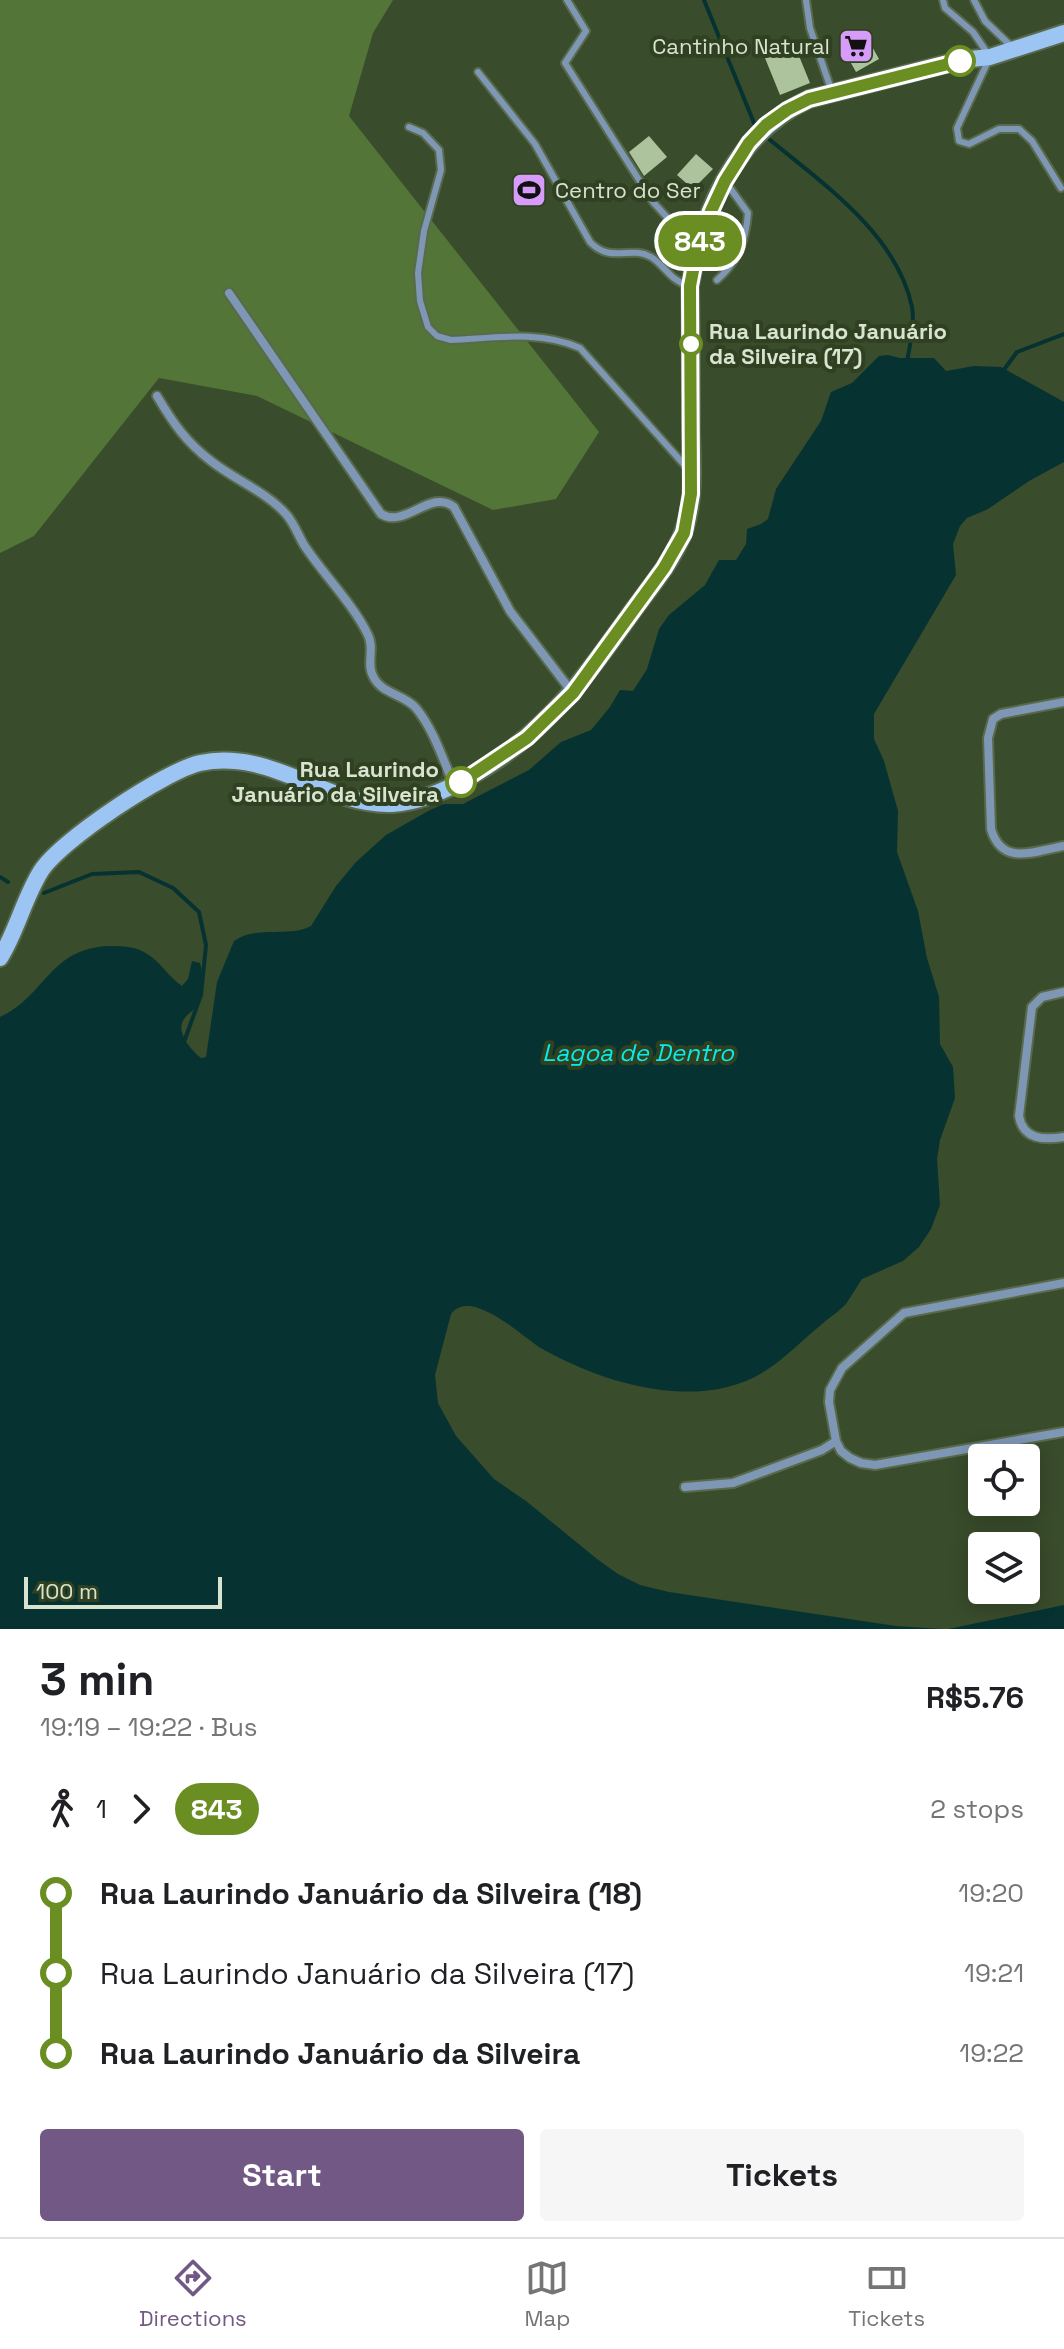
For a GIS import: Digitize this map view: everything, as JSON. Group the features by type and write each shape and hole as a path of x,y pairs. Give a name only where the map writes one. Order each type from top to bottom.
{"main road":[{"path":"0,958 35,881 53,857 104,817 181,770 216,761 252,763 341,795 376,803 409,801 454,786 527,738 573,693 674,551 689,516 692,473 690,286 697,250 711,211 725,181 749,143 766,125 787,110 832,92 961,60 990,57 1064,33"}],"street":[{"path":"229,293 381,514 387,518 397,518 440,501 447,501 454,507 510,611 573,693"},
{"path":"157,396 180,434 212,462 260,492 286,514 367,634 371,642 369,663 374,680 417,708 454,786"},
{"path":"1064,702 1013,710 993,719 988,738 991,829 995,841 1001,848 1018,854 1064,846"},
{"path":"1064,992 1035,1001 1029,1015 1019,1116 1027,1133 1036,1138 1064,1137"},
{"path":"1064,1283 904,1313 842,1368 834,1379 829,1402 836,1441 841,1451 861,1463 875,1465 1064,1432"},
{"path":"685,1487 733,1483 822,1450 836,1441"}],"lane":[{"path":"567,0 586,31 565,63 653,202 697,250"},
{"path":"806,0 810,28 832,92"},
{"path":"943,0 945,8 973,32 990,57 957,128 959,141 969,144 999,129 1019,129 1032,141 1061,188"},
{"path":"974,0 985,21 1014,49"},
{"path":"478,72 535,144 598,251 651,257 675,280 690,286"},
{"path":"409,127 423,133 439,150 441,170 424,231 418,273 420,301 428,327 437,336 451,340 538,336 559,339 580,348 692,473"},
{"path":"717,280 736,259 747,233 748,213 725,181"}],"green space":[{"path":"0,0 393,0 373,33 349,116 599,432 556,499 493,510 257,396 159,378 34,536 0,553"}],"water":[{"name":"Lagoa de Dentro","path":"879,356 934,358 946,371 974,366 1001,367 1064,402 1064,462 988,509 967,518 960,526 953,544 956,575 874,714 874,739 884,761 898,811 897,852 918,911 927,958 939,997 940,1044 953,1067 955,1098 940,1140 937,1159 940,1205 931,1229 919,1247 903,1261 862,1279 846,1304 774,1365 725,1388 681,1392 615,1380 552,1354 494,1315 470,1306 459,1308 451,1314 435,1375 438,1403 456,1436 494,1479 618,1574 640,1585 669,1592 896,1626 942,1629 0,1629 0,1017 28,998 59,965 72,956 87,949 131,947 150,955 182,986 188,979 192,961 200,963 200,996 181,1026 193,1051 201,1058 206,1057 217,982 234,941 262,932 292,931 311,926 336,886 356,862 386,835 444,804 463,804 529,770 561,742 591,730 620,690 633,691 647,669 659,629 669,615 705,585 719,560 736,560 746,544 747,529 768,519 776,489 821,421 831,392 852,383"},
{"path":"1064,1605 1064,1629 948,1629"}],"building":[{"path":"865,34 879,59 856,72 842,47"},
{"path":"795,46 810,83 780,95 765,58"},
{"path":"649,136 667,157 644,176 629,152"},
{"path":"696,154 713,169 693,189 677,175"}],"waterway":[{"path":"704,0 754,123"},
{"path":"769,139 855,212 891,256 904,281 912,307 913,328 907,362"},
{"path":"1003,371 1017,352 1064,334"},
{"path":"44,893 92,874 139,872 173,888 199,912 206,945 201,995 184,1042"},
{"path":"0,877 8,882"}],"bus line":[{"name":"843","path":"461,782 527,738 573,693 664,568 684,533 691,494 690,286 702,231 725,181 749,143 766,125 809,99 960,61"}],"place":[{"name":"Cantinho Natural","path":"856,46"},
{"name":"Centro do Ser","path":"529,190"},
{"name":"Rua Laurindo Januário da Silveira (17)","path":"691,344"},
{"name":"Rua Laurindo Januário da Silveira","path":"461,782"}]}
